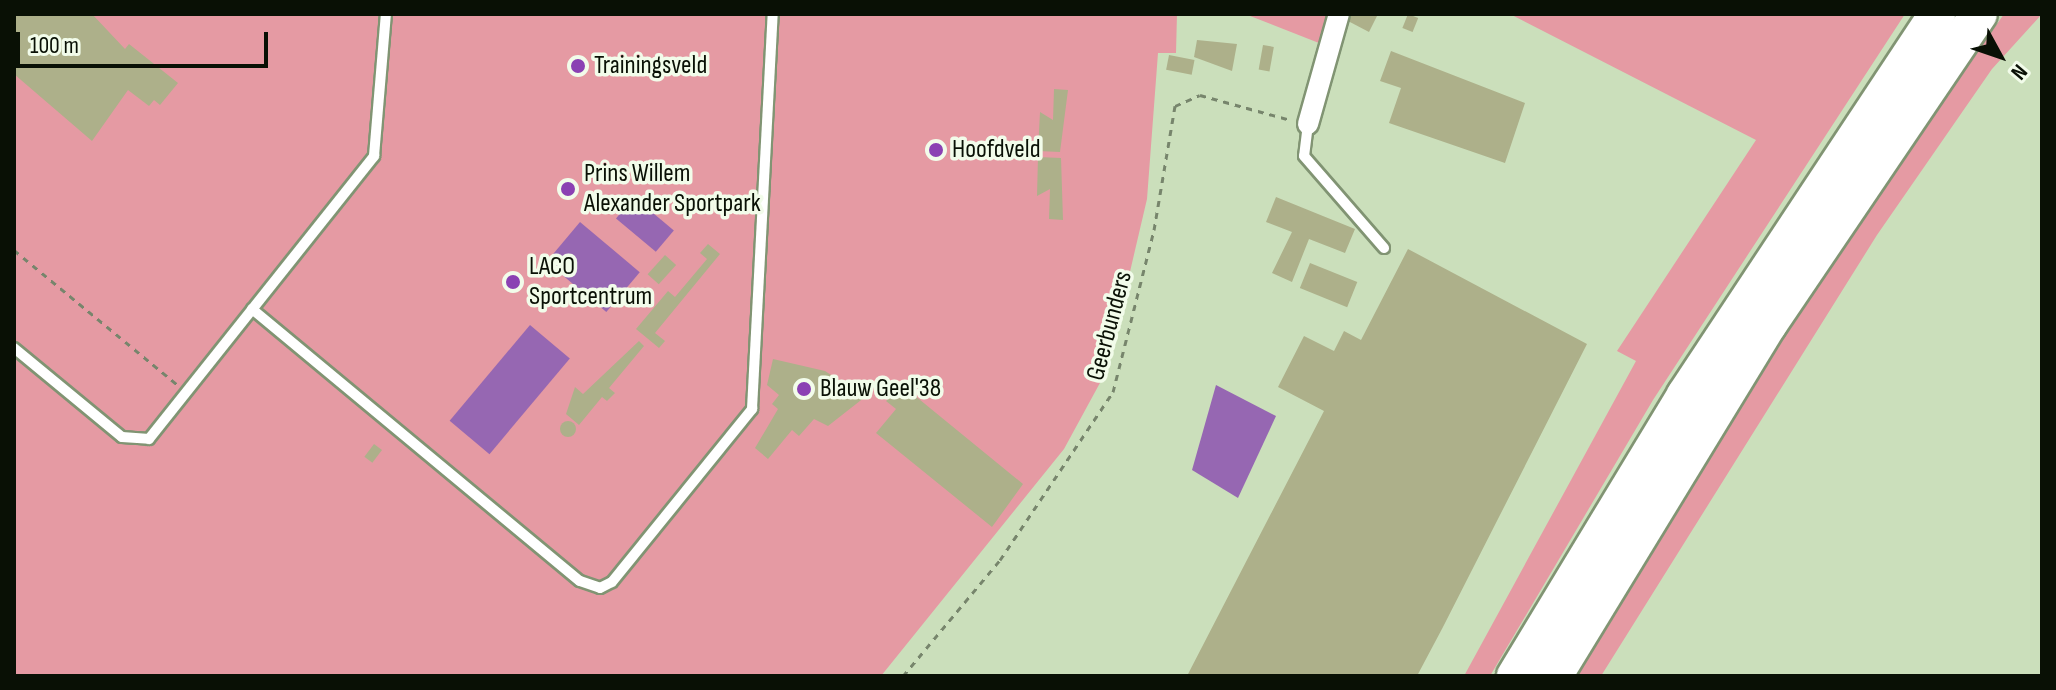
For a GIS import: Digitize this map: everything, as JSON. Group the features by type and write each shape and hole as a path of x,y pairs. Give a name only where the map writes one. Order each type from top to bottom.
{"highway":[{"path":"1515,676 1685,395 1937,14"},
{"path":"1554,676 1769,324 1979,14"}],"street":[{"path":"1308,124 1339,14"}],"lane":[{"path":"14,348 132,443 149,439 374,156 386,14"},
{"path":"252,309 580,581 600,588 612,582 752,409 773,14"},
{"path":"1308,124 1304,156 1384,248"}],"path":[{"name":"Geerbunders","path":"903,676 1000,560 1113,392 1175,106 1200,95 1308,124"},
{"path":"14,250 187,392"}],"shaded area":[{"name":"Prins Willem Alexander Sportpark","path":"14,14 1177,14 1176,53 1158,53 1147,199 1107,370 1064,449 881,676 14,676"},
{"path":"1245,14 1333,14 1324,45"},
{"path":"1510,14 1905,14 1653,400 1490,676 1464,676 1636,361 1617,351 1756,140"},
{"path":"2004,14 2042,14 1992,69 1877,235 1601,676 1574,676 1788,323"},
{"path":"634,197 674,230 656,252 616,218"},
{"path":"580,222 640,272 606,312 547,262"},
{"path":"530,325 570,358 489,454 450,421"},
{"path":"1216,385 1276,416 1238,498 1192,470"}],"building":[{"path":"14,14 92,14 125,49 129,44 178,83 160,105 154,100 149,106 128,90 92,141 14,74"},
{"path":"1352,14 1378,14 1369,32 1348,21"},
{"path":"1408,14 1418,18 1413,32 1402,28"},
{"path":"1197,40 1237,44 1232,71 1194,57"},
{"path":"1263,45 1274,47 1269,72 1259,70"},
{"path":"1391,51 1525,103 1505,163 1389,123 1401,88 1380,81"},
{"path":"1169,55 1195,60 1192,75 1166,70"},
{"path":"1054,89 1068,90 1060,152 1038,151 1040,112 1053,120"},
{"path":"1038,157 1061,158 1063,220 1049,219 1050,189 1037,196"},
{"path":"1276,197 1355,229 1345,253 1309,239 1292,282 1272,273 1292,232 1266,222"},
{"path":"708,244 720,254 655,333 665,341 659,348 636,329 668,291 675,297 707,259 700,253"},
{"path":"1408,249 1587,344 1443,627 1417,676 1187,676 1324,411 1278,387 1304,336 1334,351 1344,331 1361,340"},
{"path":"665,255 676,265 659,284 648,274"},
{"path":"1310,263 1357,282 1347,307 1300,288"},
{"path":"639,341 644,346 609,388 615,393 607,401 602,397 579,425 566,414 575,387 583,394"},
{"path":"773,359 825,371 865,397 828,426 814,419 799,436 792,430 768,459 755,448 778,409 772,404 779,395 767,385"},
{"path":"903,386 1023,484 992,527 876,433 896,409 886,401"},
{"path":"568,421 576,429 568,437 560,429"},
{"path":"374,444 382,450 372,463 364,457"}],"place":[{"name":"Trainingsveld","path":"578,66"},
{"name":"Hoofdveld","path":"936,150"},
{"name":"Prins Willem Alexander Sportpark","path":"568,189"},
{"name":"LACO Sportcentrum","path":"513,282"},
{"name":"Blauw Geel'38","path":"804,389"}]}
